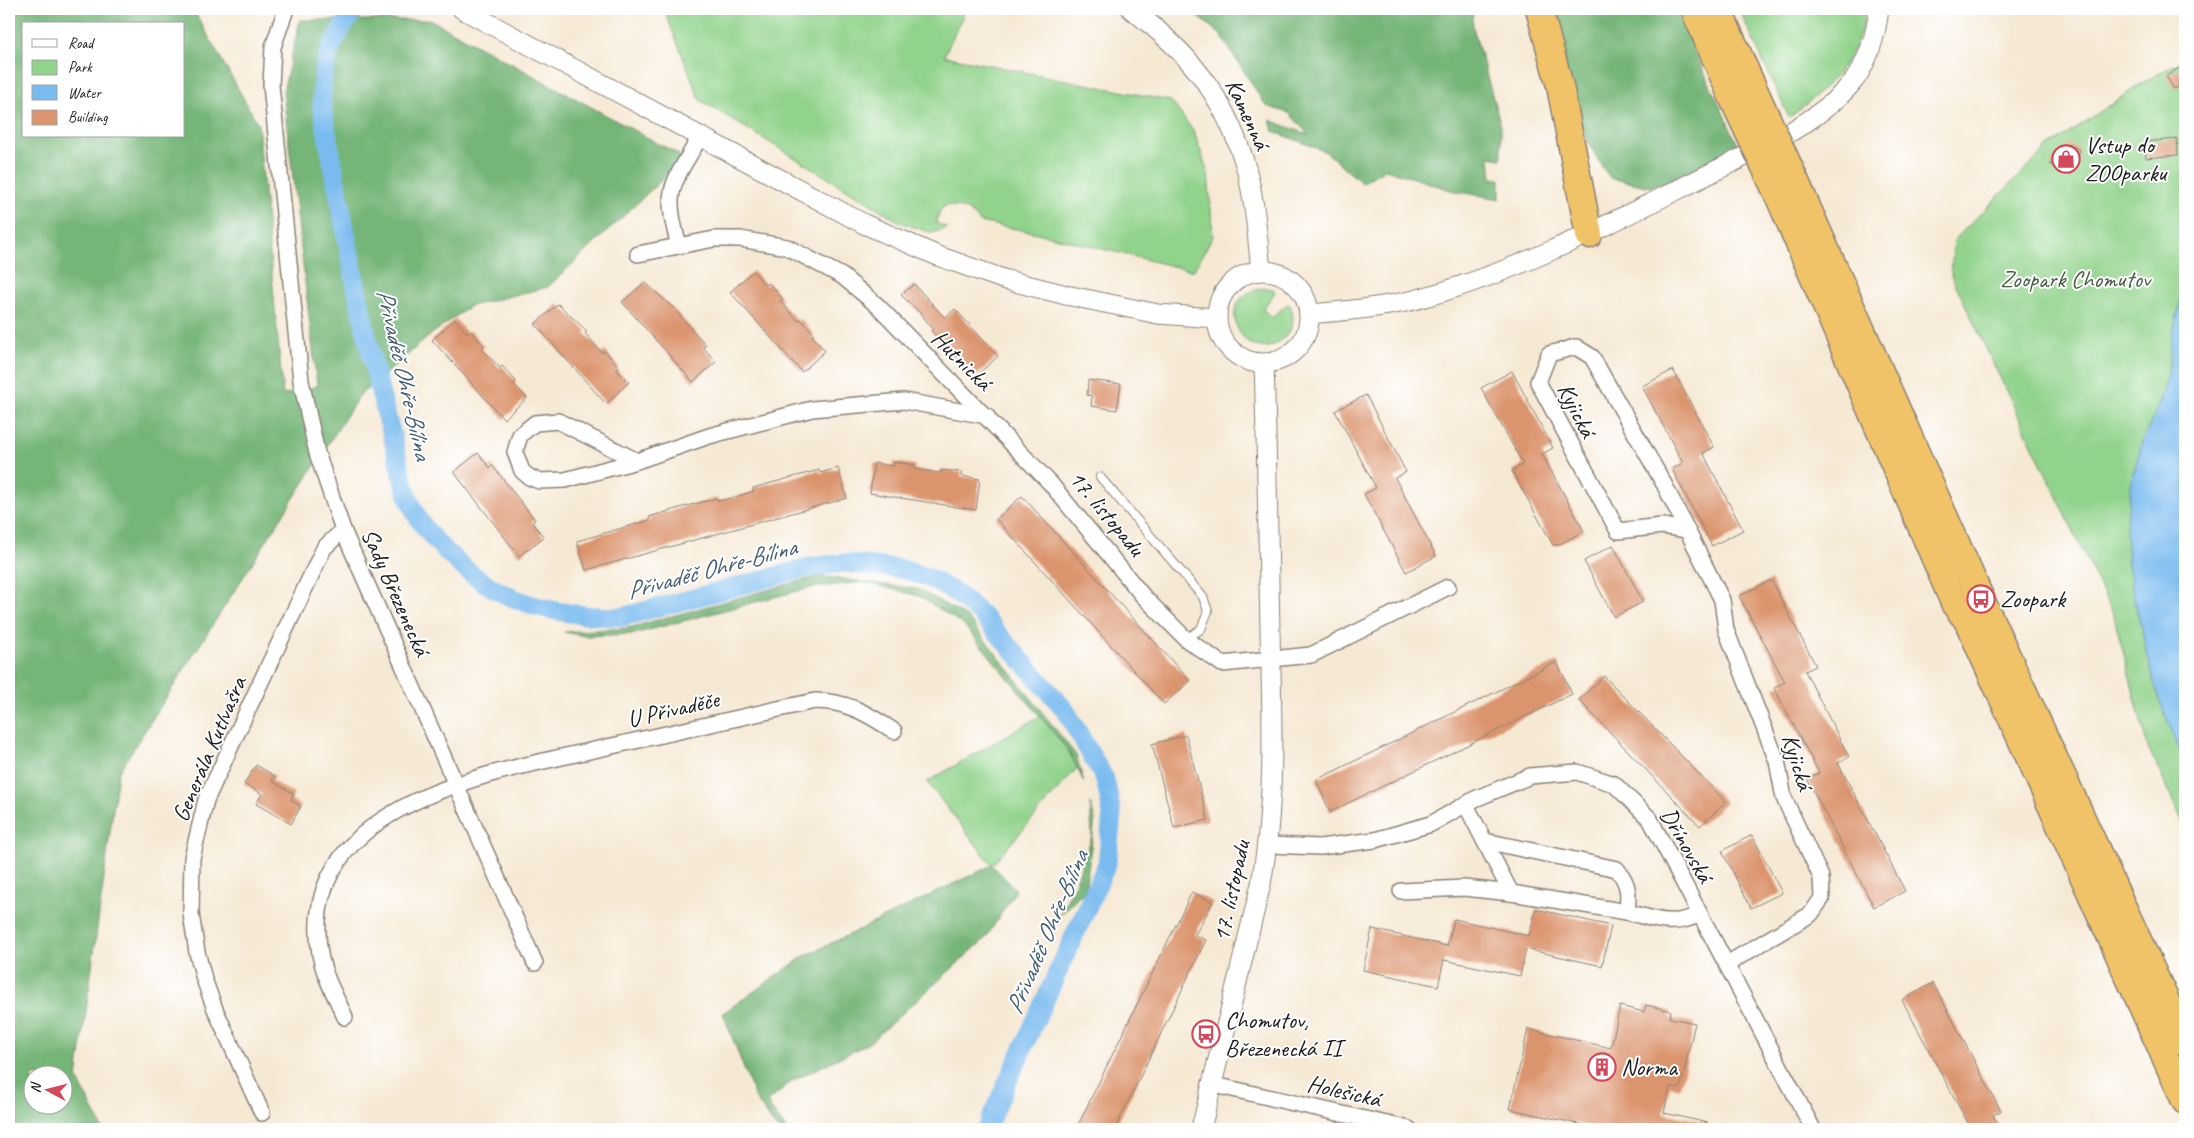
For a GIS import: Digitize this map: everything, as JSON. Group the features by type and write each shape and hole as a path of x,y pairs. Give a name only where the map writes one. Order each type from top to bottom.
{"highway":[{"path":"1539,9 1560,86 1589,234"},
{"path":"1694,9 1743,92 1981,599 2185,1042"},
{"path":"1718,9 1743,92"},
{"path":"1787,188 1956,605 1971,628 2185,1101"}],"street":[{"name":"Sady Březenecká","path":"286,9 273,47 271,85 297,349 307,413 328,492 343,530 536,963"},
{"path":"462,9 864,224 966,266 1003,279 1149,312 1216,318"},
{"name":"Kamenná","path":"1131,9 1183,52 1209,84 1229,120 1245,163 1261,270"},
{"path":"1309,314 1413,300 1522,264 1589,234 1807,122 1834,101 1854,80 1869,55 1876,30 1879,9"},
{"path":"678,245 671,218 671,190 700,137"},
{"name":"Hutnická","path":"638,254 714,239 740,239 774,244 805,255 842,276 878,306 987,416"},
{"path":"1261,270 1275,272 1288,278 1299,288 1306,300 1309,314 1304,336 1292,354 1279,361 1264,364 1250,362 1236,356 1226,346 1219,333 1216,318 1218,304 1229,285 1247,273 1261,270"},
{"name":"Kyjická","path":"1687,530 1662,526 1618,532 1538,382 1549,354 1576,347 1592,358 1664,484 1687,530 1722,600 1726,630 1778,761 1784,798 1821,877 1822,898 1811,914 1727,964"},
{"name":"17. listopadu","path":"1201,1129 1210,1084 1261,884 1268,845 1272,788 1271,659 1264,364"},
{"name":"Hutnická","path":"637,461 558,421 535,423 520,435 515,452 522,471 539,481 565,480 637,461 709,436 812,409 904,401 987,416"},
{"name":"17. listopadu","path":"987,416 1050,483 1143,596 1186,638 1222,664 1271,659"},
{"name":"Generála Kutlvašra","path":"262,1113 216,1009 200,961 191,914 192,858 206,800 324,548 343,530"},
{"path":"1271,659 1311,655 1448,588"},
{"name":"U Přivaděče","path":"457,785 494,772 815,701 830,701 854,707 894,731"},
{"name":"Dřínovská","path":"1268,845 1320,847 1375,840 1431,824 1466,804 1530,776 1577,772 1614,784 1650,819 1813,1129"},
{"path":"345,1017 327,978 319,941 320,909 332,874 351,845 376,822 392,812 457,785"},
{"path":"1466,804 1511,893"},
{"path":"1485,841 1617,869 1626,881 1627,912"},
{"name":"Dřínovská","path":"1401,891 1464,888 1511,893 1627,912 1665,922 1684,922 1700,914"},
{"name":"Holešická","path":"1210,1084 1409,1129"}],"lane":[{"path":"1100,477 1202,597 1208,611 1201,628 1186,638"}],"green space":[{"path":"39,9 193,9 258,124 283,395 317,386 283,92 300,20 431,20 685,158 548,287 470,306 433,333 359,396 118,773 77,1078 103,1129 9,1129 9,11"},
{"path":"664,9 966,9 944,56 1171,101 1194,132 1208,173 1213,236 1193,271 1037,233 980,222 969,211 947,205 940,210 936,223 947,228 932,233 902,223 700,100"},
{"path":"1188,9 1475,9 1472,18 1474,31 1501,126 1501,159 1490,157 1492,178 1500,179 1500,199 1454,191 1385,169 1362,183 1326,152 1273,131 1270,120 1309,135 1289,113 1266,106 1220,34"},
{"path":"1550,9 1675,9 1738,145 1698,167 1651,187 1610,178 1597,159 1578,118 1565,75"},
{"path":"1739,9 1866,9 1856,44 1839,71 1828,84 1789,118"},
{"name":"Zoopark Chomutov","path":"2185,59 2185,828 2147,745 2114,616 1951,275 1954,240 2047,148 2142,83"},
{"path":"1265,288 1273,289 1275,292 1263,309 1272,318 1287,304 1290,305 1293,322 1285,337 1271,346 1258,347 1246,340 1238,330 1235,317 1237,304 1247,294"},
{"path":"819,576 918,589 967,617 1076,755 1084,782 1068,750 964,625 919,596 864,582 809,588 634,634 584,636 564,632 628,628"},
{"path":"1040,716 1068,750 1078,767 992,865 927,782"},
{"path":"1090,803 1095,819 1085,891 1059,916 1075,884 1092,836"},
{"path":"992,865 1016,890 986,938 869,1043 792,1081 767,1102 786,1129 777,1129 755,1098 723,1013 803,957"}],"water":[{"path":"2185,284 2185,763 2158,697 2135,603 2128,563 2126,526 2132,478 2143,439 2158,407 2168,375 2172,335"}],"building":[{"path":"2185,65 2185,83 2174,89 2166,76"},
{"path":"2177,139 2178,155 2146,158 2144,142"},
{"name":"Vstup do ZOOparku","path":"2069,144 2080,150 2071,175 2050,164"},
{"path":"753,271 766,285 769,283 783,299 780,301 798,321 801,319 825,351 802,372 730,292"},
{"path":"645,282 674,309 706,345 703,347 716,362 693,382 622,302"},
{"path":"914,284 945,318 955,309 998,356 974,378 931,331 933,329 921,314 901,295"},
{"path":"558,304 587,331 585,333 602,353 605,351 619,367 616,369 629,382 606,404 535,324"},
{"path":"455,319 467,333 470,330 484,346 482,349 516,381 514,384 527,398 504,419 432,340"},
{"path":"1673,370 1714,447 1703,453 1743,530 1712,546 1672,469 1683,463 1642,386"},
{"path":"1512,371 1553,448 1542,454 1584,531 1558,545 1553,545 1512,471 1523,464 1481,388"},
{"path":"1088,380 1121,384 1117,410 1091,406 1092,396 1087,395"},
{"path":"1366,395 1406,472 1395,478 1436,556 1406,572 1364,494 1376,488 1335,411"},
{"path":"478,453 490,468 492,465 535,520 532,522 544,537 519,556 454,472"},
{"path":"894,462 915,465 914,469 940,473 941,470 962,472 961,476 980,479 976,510 870,493 874,463 893,466"},
{"path":"838,468 847,498 586,570 577,541 650,520 649,517 683,507 717,498 718,501 735,497 754,491 753,488 819,470 820,473"},
{"path":"1022,496 1190,681 1164,704 996,519"},
{"path":"1613,545 1643,602 1614,617 1584,561"},
{"path":"1771,580 1816,666 1805,671 1849,757 1838,763 1905,891 1874,907 1807,779 1819,773 1774,688 1785,682 1739,596"},
{"path":"1557,662 1572,694 1330,812 1316,780"},
{"path":"1604,676 1726,802 1700,826 1579,700"},
{"path":"1186,735 1208,820 1174,828 1152,744"},
{"path":"256,765 275,776 272,781 294,794 291,800 301,806 291,824 256,804 262,794 244,784"},
{"path":"1752,835 1782,893 1751,908 1722,851"},
{"path":"1192,892 1213,902 1195,935 1206,940 1115,1129 1076,1129"},
{"path":"1536,909 1611,926 1602,966 1526,949 1520,976 1444,960 1438,986 1363,970 1372,929 1447,946 1454,919 1529,936"},
{"path":"1933,983 2001,1111 1993,1115 2000,1129 1971,1129 1902,1000"},
{"name":"Norma","path":"1646,1005 1671,1011 1670,1018 1695,1023 1680,1089 1670,1086 1664,1113 1708,1123 1707,1129 1592,1129 1592,1127 1510,1109 1528,1029 1611,1048 1620,1006 1644,1012"}],"waterway":[{"name":"Přivaděč Ohře-Bílina","path":"355,9 328,54 323,78 322,107 362,313 381,395 410,501 414,511 430,535 469,572 508,596 551,610 597,616 622,617 810,567 845,563 902,569 929,578 956,593 980,613 1066,711 1105,779 1112,813 1107,864 986,1129"}],"place":[{"name":"Vstup do ZOOparku","path":"2066,159"},
{"name":"Zoopark","path":"1981,599"},
{"name":"Chomutov, Březenecká II","path":"1206,1034"},
{"name":"Norma","path":"1602,1067"}]}
